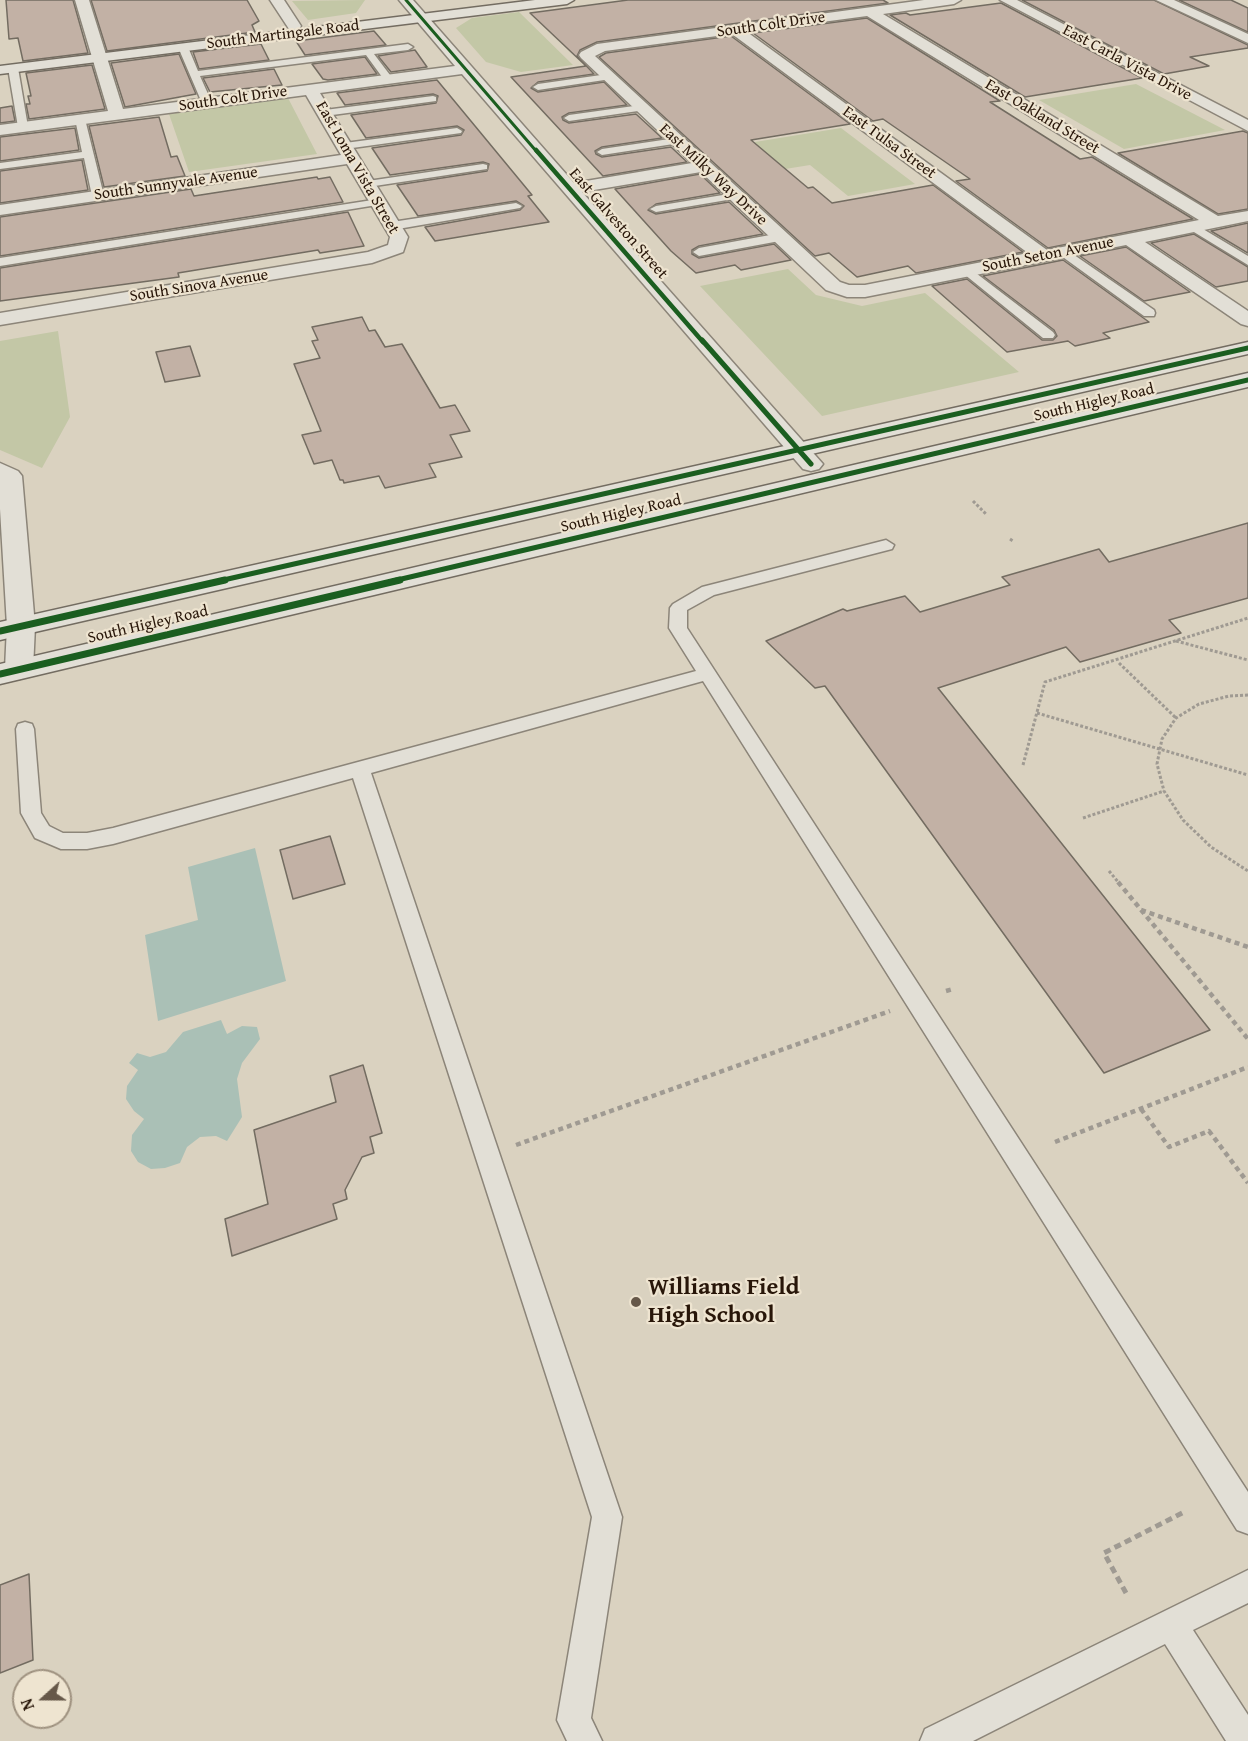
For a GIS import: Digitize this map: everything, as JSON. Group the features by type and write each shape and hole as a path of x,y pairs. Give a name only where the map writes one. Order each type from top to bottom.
{"street":[{"path":"82,0 117,115"},
{"path":"277,0 294,26"},
{"name":"South Martingale Road","path":"7,69 98,53 414,10 507,0"},
{"name":"South Martingale Road","path":"0,61 183,47 414,10 567,0"},
{"name":"South Colt Drive","path":"588,52 602,47 954,0"},
{"name":"East Carla Vista Drive","path":"1007,0 1248,126"},
{"path":"1163,0 1248,39"},
{"path":"790,6 810,19"},
{"name":"East Galveston Street","path":"414,10 805,456"},
{"name":"East Oakland Street","path":"869,11 1215,222"},
{"name":"East Tulsa Street","path":"734,29 1044,256"},
{"name":"East Milky Way Drive","path":"588,52 586,55 589,60 735,196 833,286 847,291"},
{"name":"South Colt Drive","path":"0,130 466,69"},
{"name":"East Loma Vista Street","path":"310,89 399,237 396,249"},
{"name":"South Sunnyvale Avenue","path":"0,210 98,196 349,152"},
{"path":"570,189 704,166"},
{"name":"South Seton Avenue","path":"847,291 865,291 1248,216"},
{"path":"1129,239 1248,320"},
{"name":"South Sinova Avenue","path":"0,319 372,257 396,249"},
{"name":"South Higley Road","path":"10,628 805,456 1248,348"},
{"path":"1196,393 1218,372 1248,364"},
{"name":"South Higley Road","path":"9,672 1248,380"},
{"path":"0,470 10,476 9,672"}],"lane":[{"path":"195,74 408,46"},
{"path":"183,47 207,103"},
{"path":"368,52 388,79"},
{"path":"7,69 23,127"},
{"path":"538,87 608,77"},
{"path":"325,113 433,99"},
{"path":"569,118 641,108"},
{"path":"80,120 98,196"},
{"path":"349,152 457,131"},
{"path":"603,152 676,141"},
{"path":"0,166 88,154"},
{"path":"368,184 483,167"},
{"path":"656,209 735,196"},
{"path":"0,262 379,202"},
{"path":"392,226 516,206"},
{"path":"1193,227 1248,261"},
{"path":"699,252 781,237"},
{"path":"1064,252 1149,314"},
{"path":"968,271 1048,335"},
{"path":"886,545 708,591 679,608 678,628 1248,1519"},
{"path":"25,729 31,813 42,832 61,841 87,841 113,836 707,674"},
{"path":"360,769 607,1517 574,1720 585,1741"},
{"path":"937,1741 1248,1586"},
{"path":"1171,1625 1245,1741"}],"path":[{"path":"973,501 986,514"},
{"path":"1023,765 1045,682 1248,618"},
{"path":"1176,641 1248,660"},
{"path":"1119,663 1176,718"},
{"path":"1248,695 1229,696 1199,704 1176,718 1162,739 1157,764 1164,791 1182,820 1211,847 1248,871"},
{"path":"1037,713 1248,775"},
{"path":"1083,818 1164,791"},
{"path":"1109,871 1248,1039"},
{"path":"1140,909 1248,947"},
{"path":"946,991 953,989"},
{"path":"509,1147 890,1011"},
{"path":"1055,1142 1248,1067"},
{"path":"1141,1109 1169,1147 1209,1131 1248,1183"},
{"path":"1126,1593 1104,1553 1186,1511"}],"green space":[{"path":"365,0 356,13 308,20 292,1"},
{"path":"519,12 573,65 521,72 486,62 456,28 472,18"},
{"path":"1136,84 1225,130 1124,149 1039,100"},
{"path":"288,98 317,154 189,172 169,114"},
{"path":"841,128 915,184 848,196 810,165 742,176 712,149"},
{"path":"788,269 816,295 862,306 925,293 1019,372 822,416 700,286"},
{"path":"58,331 70,417 42,468 0,450 0,341"}],"shaded area":[{"path":"255,848 286,981 158,1021 145,935 198,920 188,867"},
{"path":"221,1020 227,1034 242,1026 257,1027 260,1039 242,1063 237,1079 242,1117 227,1141 216,1136 200,1137 187,1147 180,1163 165,1168 151,1169 138,1162 131,1151 132,1135 144,1119 134,1111 126,1099 127,1086 138,1070 129,1063 137,1053 150,1057 166,1052 183,1032"}],"building":[{"path":"6,0 73,0 88,53 23,61 18,38 9,39"},
{"path":"91,0 247,0 259,21 252,25 255,32 107,51"},
{"path":"628,0 883,0 888,3 597,42 580,50 577,56 594,74 538,82 531,88 538,92 604,82 627,105 569,113 562,117 563,120 569,123 636,114 662,138 602,147 595,151 596,154 602,157 671,147 687,162 603,176 511,77 586,66 530,13"},
{"path":"1022,0 1154,0 1248,45 1248,48 1190,57 1209,66 1164,74"},
{"path":"1179,0 1231,0 1248,8 1248,32"},
{"path":"1001,3 1142,78 1025,97 890,15 906,13 910,15"},
{"path":"867,18 1000,101 990,102 1080,159 1092,157 1193,219 1048,248 956,181 970,179 883,119 873,121 753,33"},
{"path":"374,31 386,45 305,55 296,41"},
{"path":"731,36 850,124 751,140 808,188 813,187 832,203 933,185 1023,252 916,273 908,266 857,277 829,253 815,256 599,57 606,53"},
{"path":"261,44 269,60 199,69 193,52"},
{"path":"415,50 427,67 391,72 378,56"},
{"path":"179,54 196,94 125,107 111,63"},
{"path":"365,57 377,74 328,80 323,79 312,64"},
{"path":"92,65 105,109 29,119 26,104 30,104 28,96 31,96 26,73"},
{"path":"274,69 282,85 210,92 203,78"},
{"path":"437,80 532,195 528,196 549,222 435,241 425,227 520,210 524,206 516,201 418,216 397,185 487,171 489,164 483,162 390,175 372,148 461,135 464,130 457,126 366,138 351,115 436,103 438,96 433,94 345,105 337,93"},
{"path":"12,106 15,121 0,123 0,108"},
{"path":"159,117 171,157 177,156 185,176 104,187 89,126"},
{"path":"75,128 79,150 0,161 0,137"},
{"path":"1243,131 1248,133 1248,209 1218,214 1118,153"},
{"path":"82,160 88,190 0,203 0,171"},
{"path":"700,174 720,193 656,204 648,210 656,214 729,202 763,234 699,246 692,250 692,254 699,258 774,244 791,260 741,270 735,265 696,273 671,251 615,189"},
{"path":"317,177 318,179 330,177 343,202 0,256 0,217 191,189 194,196"},
{"path":"348,212 364,246 320,253 318,250 178,273 179,277 0,301 0,268"},
{"path":"1248,223 1248,253 1211,231"},
{"path":"1194,234 1248,267 1248,281 1216,287 1151,243"},
{"path":"1126,247 1190,292 1144,301 1080,256"},
{"path":"1063,260 1149,322 1103,333 1110,338 1075,346 1068,341 1007,352 932,286 967,279 1042,340 1053,340 1057,336 1054,330 983,276"},
{"path":"362,317 369,331 375,330 385,347 402,344 440,408 455,405 470,431 450,435 462,457 429,464 436,477 385,488 379,476 344,483 340,480 332,460 314,464 302,435 321,431 294,364 320,358 312,341 318,340 312,327"},
{"path":"190,346 200,376 165,382 156,352"},
{"path":"1248,523 1248,598 1169,620 1181,633 1080,662 1066,647 938,688 1210,1030 1104,1073 825,686 815,688 766,641 843,609 847,611 905,596 920,612 1010,585 1002,577 1099,549 1109,562"},
{"path":"330,836 345,884 293,899 280,850"},
{"path":"363,1065 382,1133 370,1137 374,1153 362,1157 345,1190 347,1199 333,1204 337,1219 232,1256 225,1219 268,1204 254,1130 336,1102 330,1076"},
{"path":"29,1574 33,1660 0,1673 0,1585"}],"cycle path":[{"path":"406,0 811,464"},
{"path":"0,631 1248,348"},
{"path":"0,674 1248,380"}],"place":[{"name":"Williams Field High School","path":"636,1302"}]}
